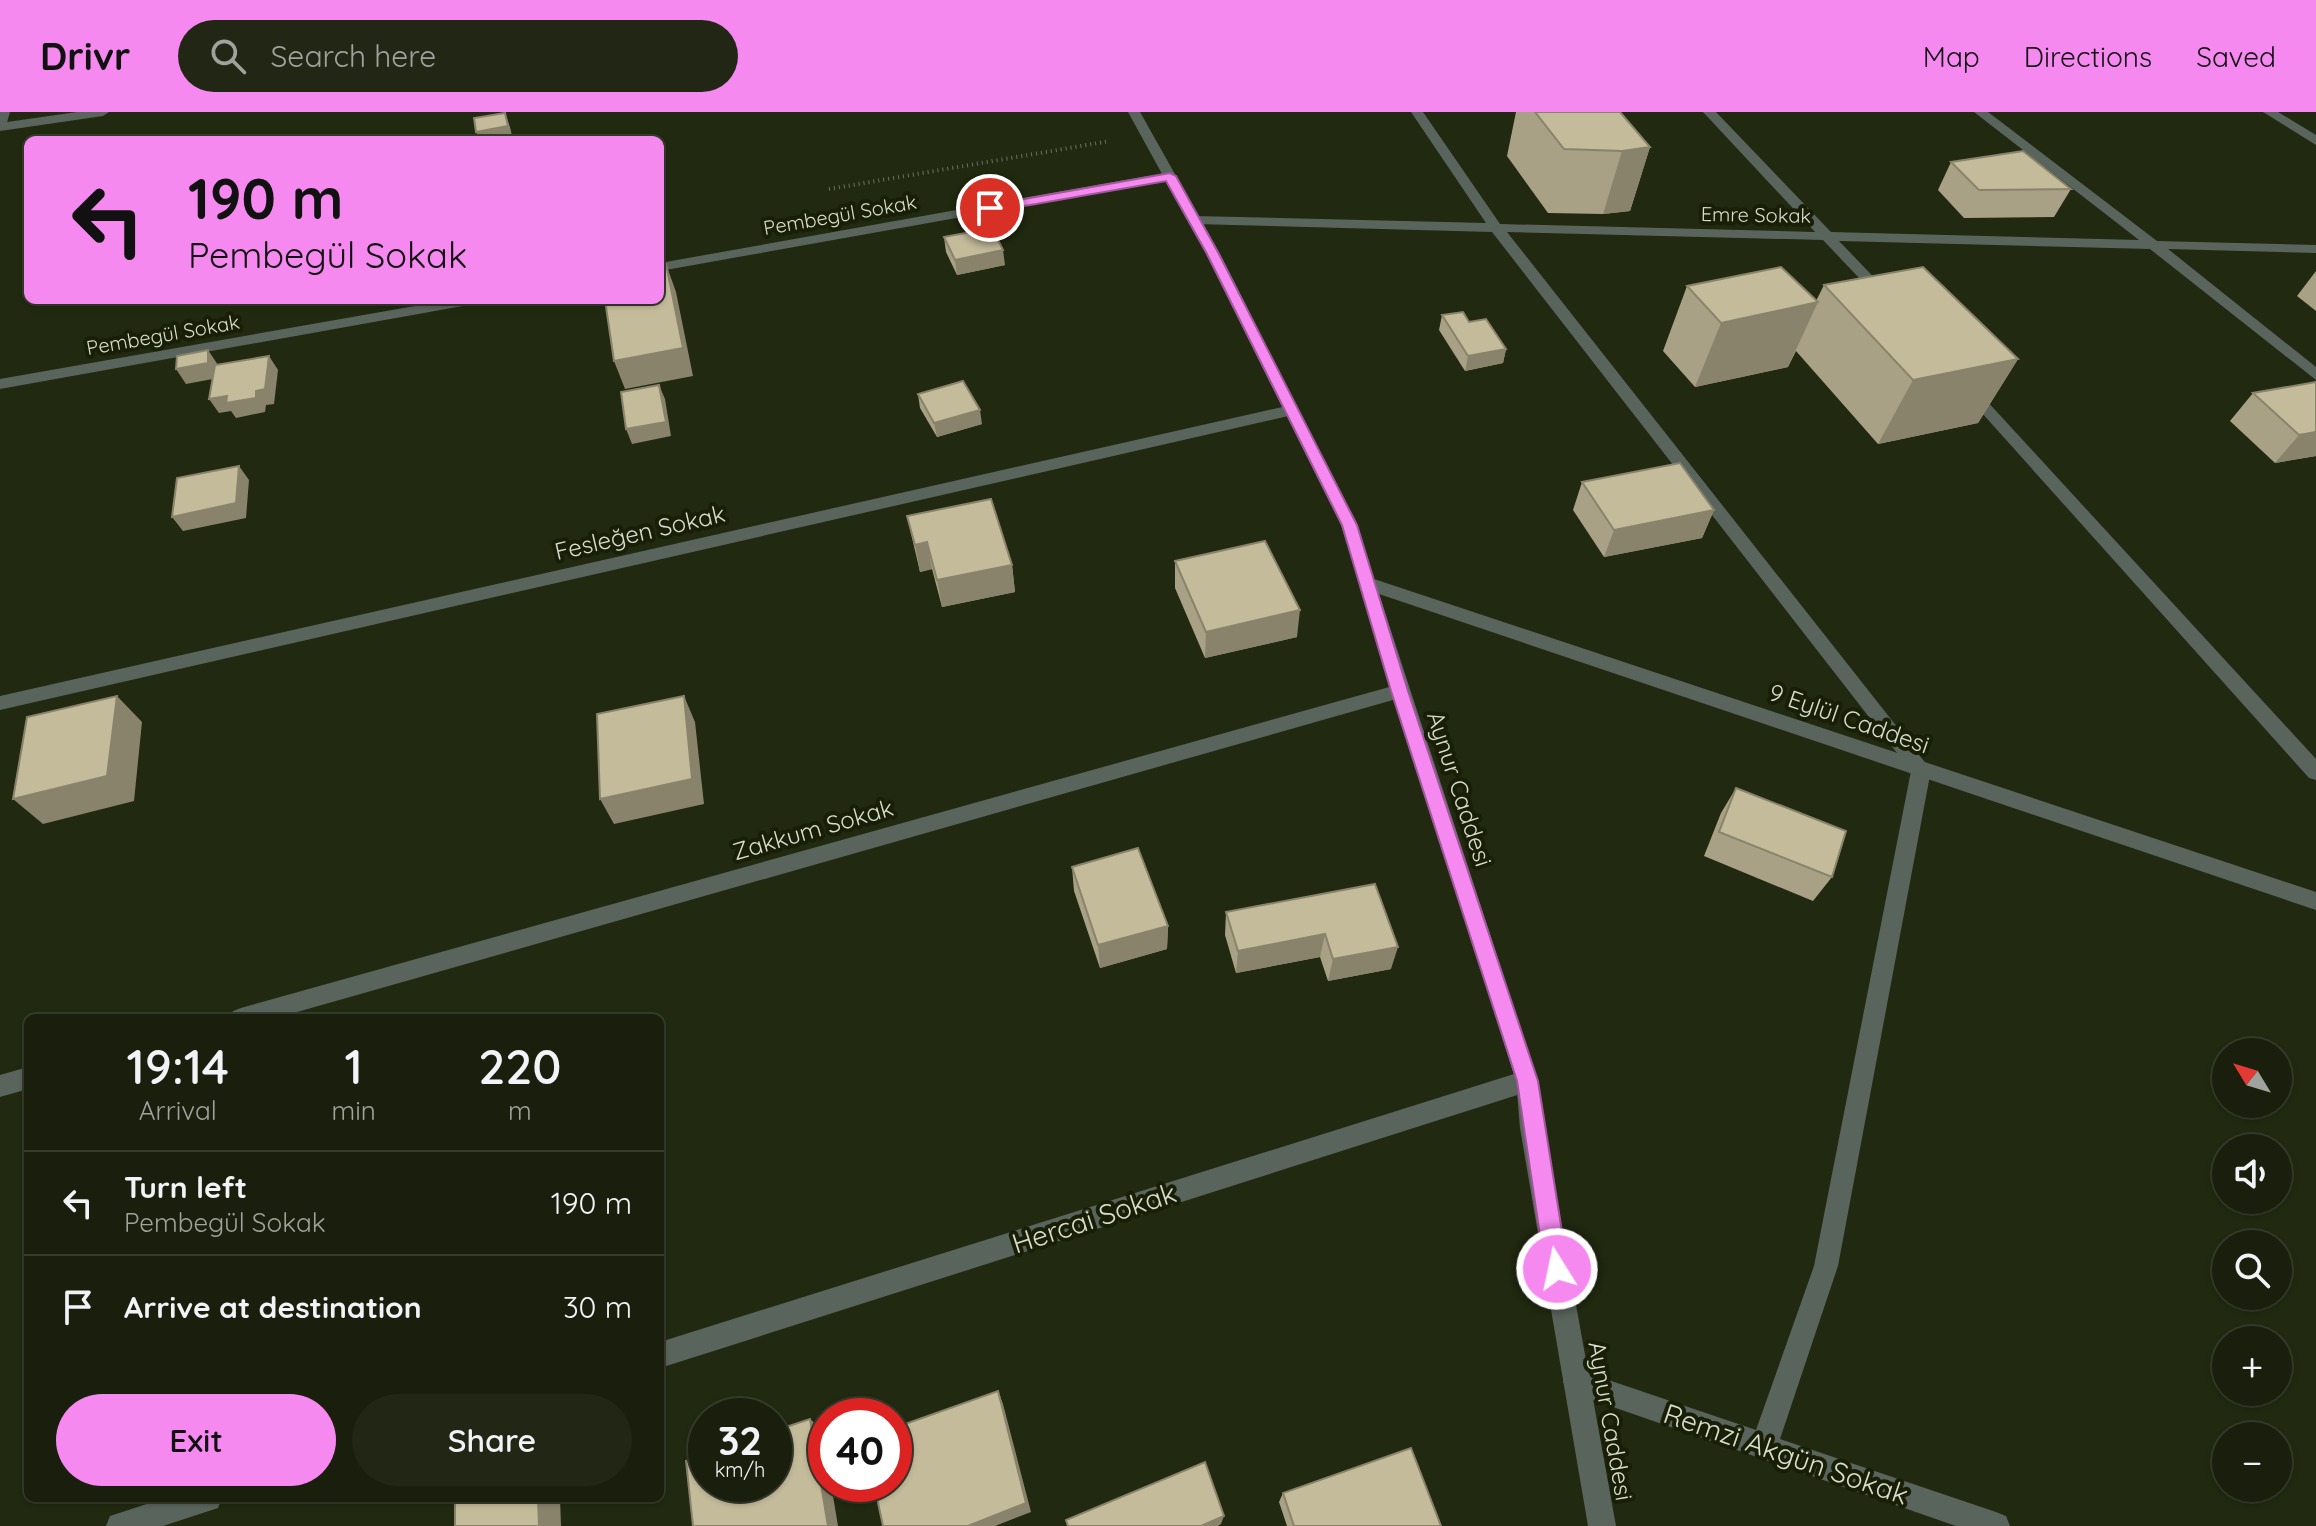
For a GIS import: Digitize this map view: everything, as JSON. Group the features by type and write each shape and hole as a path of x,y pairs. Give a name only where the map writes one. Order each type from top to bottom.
{"street":[{"path":"4,112 0,126 103,112"},
{"name":"Aynur Caddesi","path":"1134,112 1194,220 1349,525 1527,1081 1532,1128 1602,1526"},
{"path":"1417,112 1496,228 1921,770 1826,1266 1764,1446"},
{"path":"1709,112 1893,307"},
{"path":"1980,112 2154,245 2316,375"},
{"path":"2269,112 2316,141"},
{"name":"Pembegül Sokak","path":"664,266 1170,176"},
{"name":"Emre Sokak","path":"1194,220 2316,249"},
{"name":"Pembegül Sokak","path":"0,384 451,304"},
{"path":"1957,376 2316,772"},
{"name":"Fesleğen Sokak","path":"0,703 1291,410"},
{"name":"9 Eylül Caddesi","path":"1367,583 2316,901"},
{"name":"Zakkum Sokak","path":"255,1014 1400,691"},
{"path":"0,1086 24,1079"},
{"name":"Hercai Sokak","path":"664,1354 1527,1081"},
{"name":"Remzi Akgün Sokak","path":"1576,1382 1996,1526"},
{"path":"120,1526 195,1502"}],"path":[{"path":"829,189 1147,135"}],"building":[{"path":"1535,112 1620,112 1650,147 1622,151 1564,149"},
{"path":"505,113 508,126 476,132 474,118"},
{"path":"2023,151 2071,189 1979,190 1951,162"},
{"path":"992,228 1003,250 955,260 944,237"},
{"path":"664,265 683,348 614,361 606,304 664,304"},
{"path":"1781,267 1818,302 1721,323 1687,286"},
{"path":"1923,267 2018,359 1913,380 1824,285"},
{"path":"1463,312 1469,322 1486,319 1506,349 1468,356 1442,315"},
{"path":"208,350 208,363 176,369 177,356"},
{"path":"269,356 265,389 256,391 256,398 226,403 227,396 209,399 215,365"},
{"path":"963,381 980,410 934,423 918,394"},
{"path":"2316,382 2316,432 2299,435 2253,393"},
{"path":"659,385 666,422 626,429 621,392"},
{"path":"1680,463 1714,510 1614,530 1582,482"},
{"path":"239,466 236,503 172,517 177,478"},
{"path":"991,499 1012,565 937,580 927,542 915,545 907,516"},
{"path":"1265,541 1300,610 1206,632 1175,561"},
{"path":"117,696 107,776 13,799 27,717"},
{"path":"684,696 692,779 600,799 597,714"},
{"path":"1736,788 1846,831 1832,877 1719,832"},
{"path":"1138,848 1168,926 1098,945 1072,867"},
{"path":"1375,884 1398,947 1333,959 1325,934 1238,951 1226,912"},
{"path":"998,1391 1026,1503 968,1526 883,1526 878,1502 912,1502 912,1422"},
{"path":"808,1420 808,1502 824,1502 828,1526 693,1526 690,1502 792,1502 792,1425"},
{"path":"1411,1448 1441,1526 1294,1526 1283,1493"},
{"path":"1205,1462 1224,1516 1201,1526 1068,1526 1066,1520"},
{"path":"455,1502 538,1502 539,1526 455,1526"}],"route":[{"path":"990,208 1170,176 1213,254 1349,525 1527,1081 1532,1128 1557,1269"}]}
